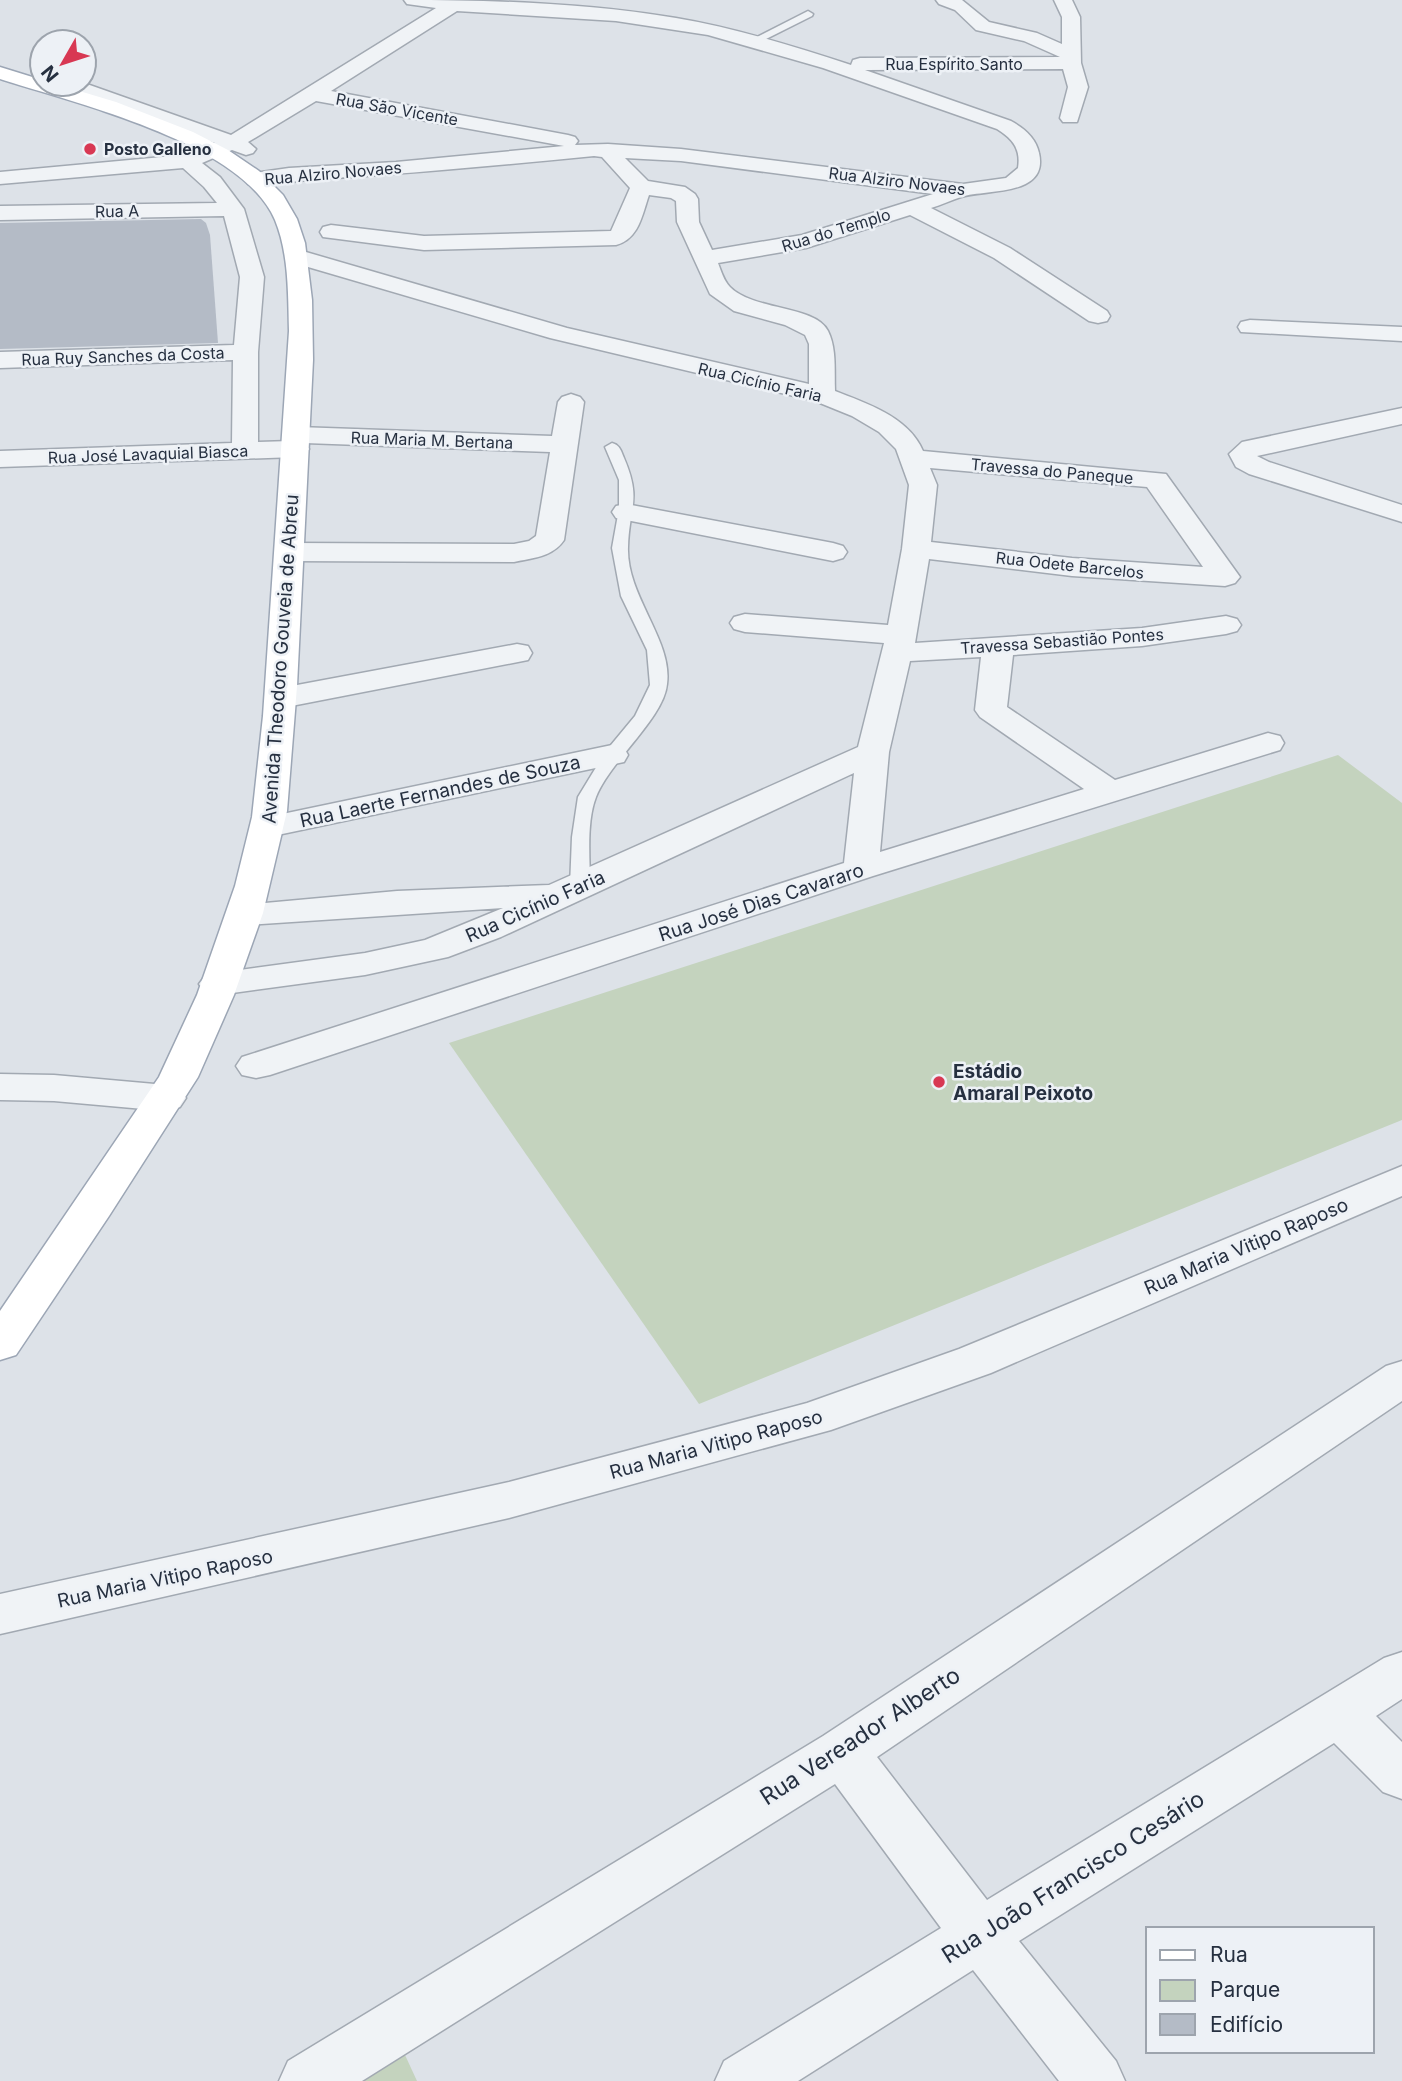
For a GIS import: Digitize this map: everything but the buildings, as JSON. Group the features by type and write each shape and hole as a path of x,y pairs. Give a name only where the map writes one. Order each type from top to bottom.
{"main road":[{"name":"Avenida Theodoro Gouveia de Abreu","path":"0,73 28,81"},
{"name":"Avenida Theodoro Gouveia de Abreu","path":"0,1344 71,1243 166,1098 192,1050 245,914 268,827 281,698 291,552 297,442 297,249 290,224 277,202 224,148 81,98"}],"street":[{"name":"Rua Alziro Novaes","path":"256,179 289,174 332,173 601,150 792,168 964,191 1012,183 1028,171 1031,157 1027,144 1015,131 1004,125 837,65 756,40 675,23 542,5 469,5 413,0"},
{"path":"945,0 961,6 984,26 1030,37 1071,59"},
{"path":"1063,0 1071,17 1071,59 1078,87 1070,118"},
{"path":"313,94 425,22 469,5"},
{"path":"675,23 692,8"},
{"name":"Rua Espírito Santo","path":"837,65 1071,59"},
{"name":"Avenida Theodoro Gouveia de Abreu","path":"98,94 203,130 224,148 270,161 289,174"},
{"name":"Rua São Vicente","path":"0,178 188,161 224,148 313,94 549,136 601,150"},
{"path":"601,150 641,187 677,192 687,199 688,222 718,289 726,297 750,309 797,321 816,331 821,344 822,395"},
{"path":"188,161 212,182 233,209 252,277 246,352 244,450"},
{"path":"297,249 332,215 332,173"},
{"path":"332,215 424,243 609,240 624,233 641,187"},
{"name":"Rua do Templo","path":"706,258 806,241 964,191"},
{"path":"911,206 1002,253 1098,316"},
{"name":"Rua A","path":"0,213 233,209"},
{"name":"Rua Cicínio Faria","path":"297,249 417,295 579,339 822,395 861,410 888,426 908,446 923,485 916,549 899,644 873,752 861,869"},
{"path":"1250,327 1402,334"},
{"name":"Rua Ruy Sanches da Costa","path":"0,360 246,352"},
{"path":"291,552 514,553 538,548 550,540 571,402"},
{"path":"1402,416 1251,448 1242,454 1246,461 1259,468 1402,514"},
{"name":"Rua Maria M. Bertana","path":"297,442 566,445"},
{"name":"Rua José Lavaquial Biasca","path":"0,458 244,450 297,442"},
{"name":"Travessa do Paneque","path":"913,458 1156,480 1225,577"},
{"path":"626,512 833,552"},
{"path":"781,542 788,513"},
{"name":"Rua Odete Barcelos","path":"916,549 1072,567 1225,577"},
{"name":"Travessa Sebastião Pontes","path":"745,623 899,644 998,647 1142,637 1226,625"},
{"path":"998,647 991,710 1111,792"},
{"path":"281,698 517,653"},
{"name":"Rua José Dias Cavararo","path":"256,1066 861,869 1268,743"},
{"name":"Rua Cicínio Faria","path":"218,984 365,964 435,949 488,929 873,752"},
{"name":"Rua Laerte Fernandes de Souza","path":"268,827 612,755"},
{"path":"245,914 569,891"},
{"path":"0,1087 54,1088 166,1098"},
{"name":"Rua Maria Vitipo Raposo","path":"0,1614 509,1500 815,1418 975,1361 1402,1180"},
{"name":"Rua Vereador Alberto","path":"309,2081 842,1752 1402,1378"},
{"name":"Rua João Francisco Cesário","path":"745,2081 1402,1673"},
{"path":"1339,1714 1402,1776"},
{"path":"842,1752 979,1934 1095,2081"}],"lane":[{"path":"756,40 808,14"},
{"path":"569,891 587,797 612,755 643,718 659,685 655,650 629,596 620,548 626,512 626,480 612,447"}],"green space":[{"name":"Estádio Amaral Peixoto","path":"1338,755 1402,803 1402,1120 699,1404 449,1043"},
{"path":"399,2042 417,2081 339,2081"}],"place":[{"name":"Posto Galleno","path":"90,149"},
{"name":"Estádio Amaral Peixoto","path":"939,1082"}]}
